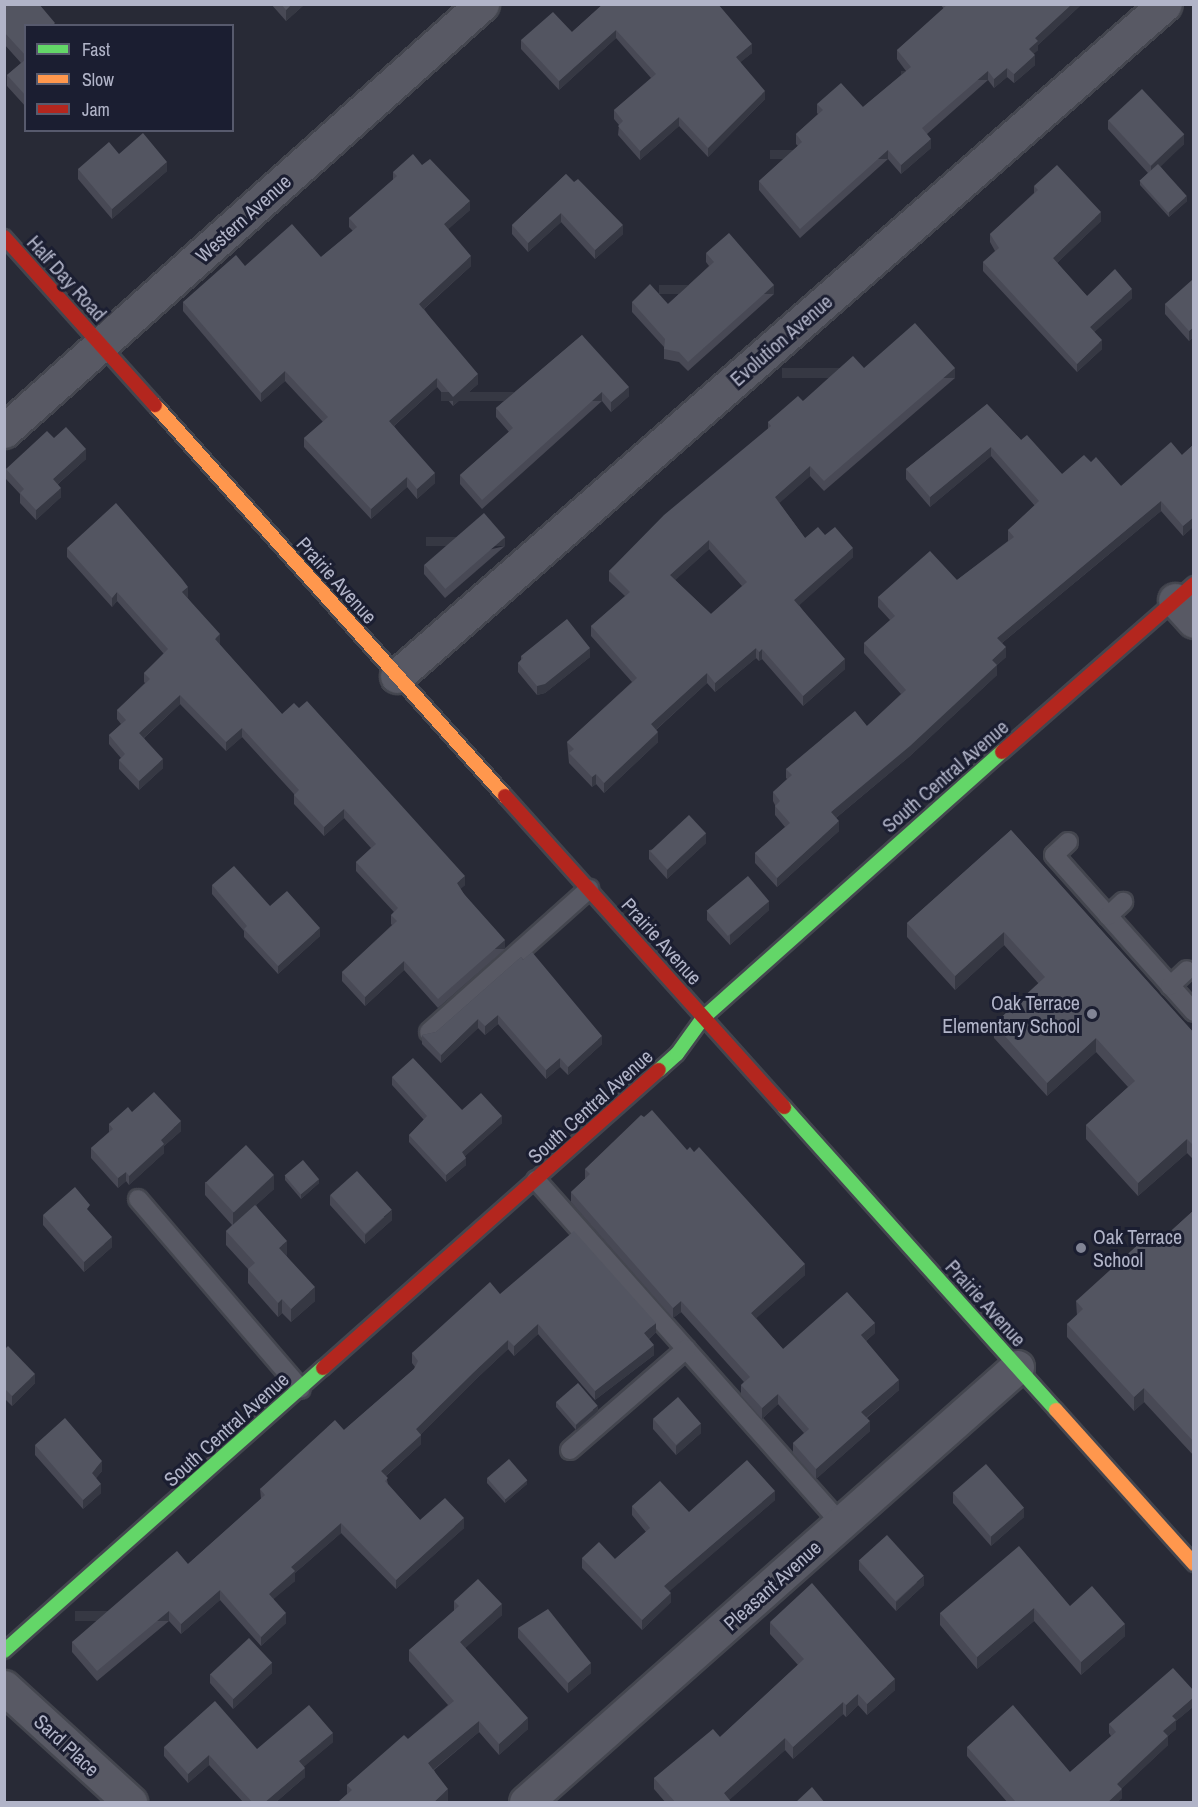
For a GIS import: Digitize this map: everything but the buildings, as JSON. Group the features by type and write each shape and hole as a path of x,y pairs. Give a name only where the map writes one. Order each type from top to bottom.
{"main road":[{"name":"Half Day Road","path":"4,237 100,345"},
{"name":"Prairie Avenue","path":"100,345 1194,1564"},
{"name":"South Central Avenue","path":"4,1651 677,1054 703,1017 1187,602"}],"street":[{"name":"Western Avenue","path":"4,431 482,4"},
{"name":"Evolution Avenue","path":"398,676 1165,4"},
{"name":"Pleasant Avenue","path":"526,1803 1017,1367"},
{"name":"Sard Place","path":"4,1687 130,1803"}],"lane":[{"path":"1068,842 1054,855 1194,1012"},
{"path":"429,1032 589,889"},
{"path":"1108,916 1123,902"},
{"path":"1170,986 1187,970"},
{"path":"536,1180 840,1523"},
{"path":"138,1199 301,1389"},
{"path":"570,1450 686,1349"}],"traffic: fast":[{"path":"659,1070 677,1054 703,1018 1002,752"},
{"path":"784,1107 1056,1410"},
{"path":"4,1651 323,1368"}],"traffic: slow":[{"path":"155,405 505,796"},
{"path":"1056,1410 1194,1564"}],"traffic: jam":[{"path":"4,237 155,405"},
{"path":"1002,752 1194,584"},
{"path":"505,796 784,1107"},
{"path":"323,1368 659,1070"}],"place":[{"name":"Oak Terrace Elementary School","path":"1092,1014"},
{"name":"Oak Terrace School","path":"1081,1248"}]}
